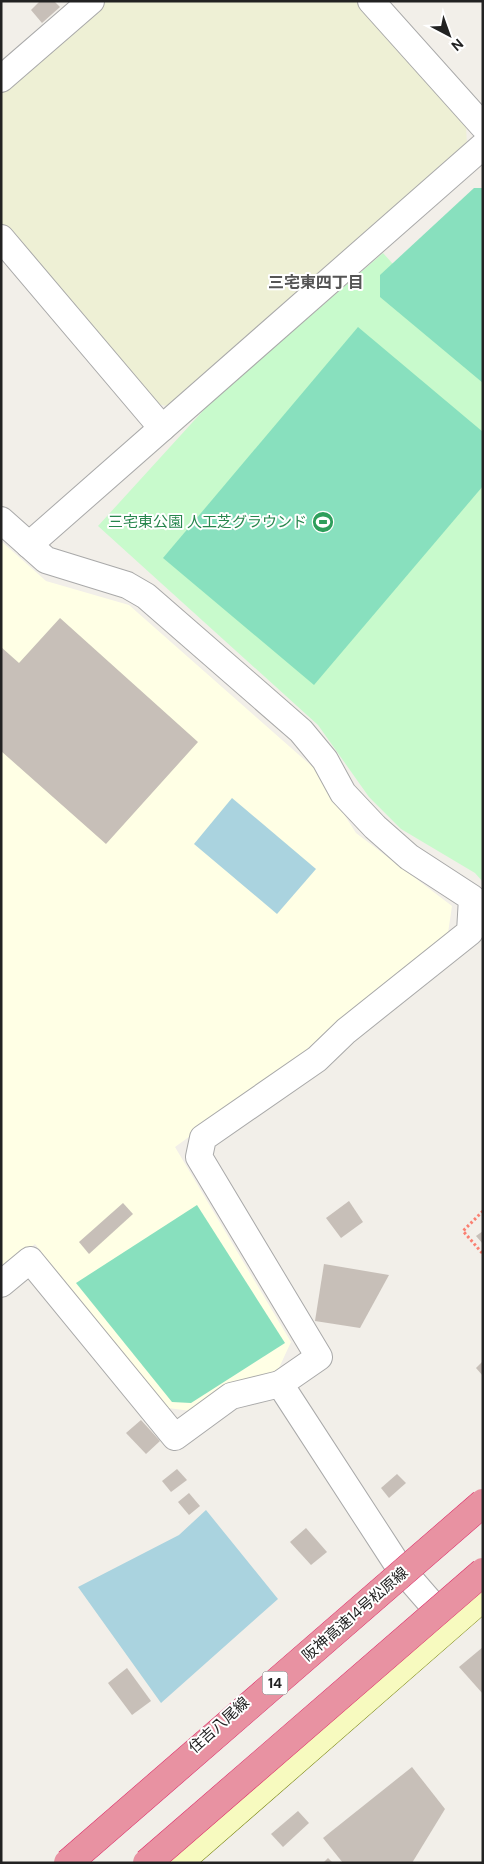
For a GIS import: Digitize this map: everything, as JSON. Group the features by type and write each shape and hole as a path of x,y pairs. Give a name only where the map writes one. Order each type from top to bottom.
{"highway":[{"name":"阪神高速14号松原線","path":"68,1863 483,1503"},
{"path":"147,1863 483,1572"}],"main road":[{"name":"住吉八尾線","path":"68,1863 483,1488"},
{"path":"178,1863 483,1597"}],"street":[{"path":"1,79 91,1"},
{"path":"371,1 483,126"},
{"path":"29,545 483,146"},
{"path":"1,238 162,428"},
{"path":"1,520 46,560 127,585 146,596 301,731 325,760 344,793 375,827 409,858 472,898 470,932 346,1031 317,1059 203,1138 199,1157 318,1357 280,1384 231,1396 175,1437 30,1260 1,1284"},
{"path":"280,1384 397,1564 450,1625"}],"path":[{"path":"483,1211 463,1231 483,1254"}],"shaded area":[{"path":"105,1 356,1 466,127 467,145 167,406 147,402 1,227 1,92"},
{"path":"1,541 46,581 129,605 315,769 356,833 452,906 448,933 330,1028 294,1061 175,1147 291,1342 278,1370 191,1411 168,1408 35,1244 1,1271"}],"green space":[{"path":"474,188 483,188 483,383 380,297 380,275"},
{"path":"383,253 483,364 483,882 475,873 401,829 369,797 318,725 98,526 211,402"},
{"name":"三宅東公園 人工芝グラウンド","path":"358,327 483,432 483,486 314,685 163,558"},
{"path":"197,1205 285,1343 191,1403 172,1402 76,1283"}],"water":[{"path":"232,798 316,869 277,914 194,844"},
{"path":"206,1510 278,1599 161,1703 78,1587 179,1535"}],"building":[{"path":"40,1 54,1 60,7 42,23 31,10"},
{"path":"60,618 198,742 106,844 1,751 1,647 19,663"},
{"path":"349,1201 363,1222 341,1238 326,1218"},
{"path":"123,1203 133,1214 89,1254 79,1242"},
{"path":"483,1231 483,1244 476,1236"},
{"path":"324,1264 389,1275 360,1328 315,1321"},
{"path":"483,1361 483,1376 476,1368"},
{"path":"141,1420 160,1441 146,1454 126,1433"},
{"path":"177,1469 187,1480 171,1492 162,1481"},
{"path":"397,1474 406,1483 389,1498 381,1488"},
{"path":"189,1493 200,1506 189,1515 178,1502"},
{"path":"306,1528 327,1552 311,1565 290,1542"},
{"path":"483,1647 483,1694 459,1667"},
{"path":"127,1668 151,1701 132,1715 108,1683"},
{"path":"412,1767 445,1809 412,1863 343,1863 323,1838"},
{"path":"298,1811 309,1823 283,1847 271,1834"},
{"path":"328,1858 333,1863 323,1863"}],"place":[{"name":"三宅東公園 人工芝グラウンド","path":"323,522"}],"district":[{"name":"三宅東四丁目","path":"316,282"}]}
